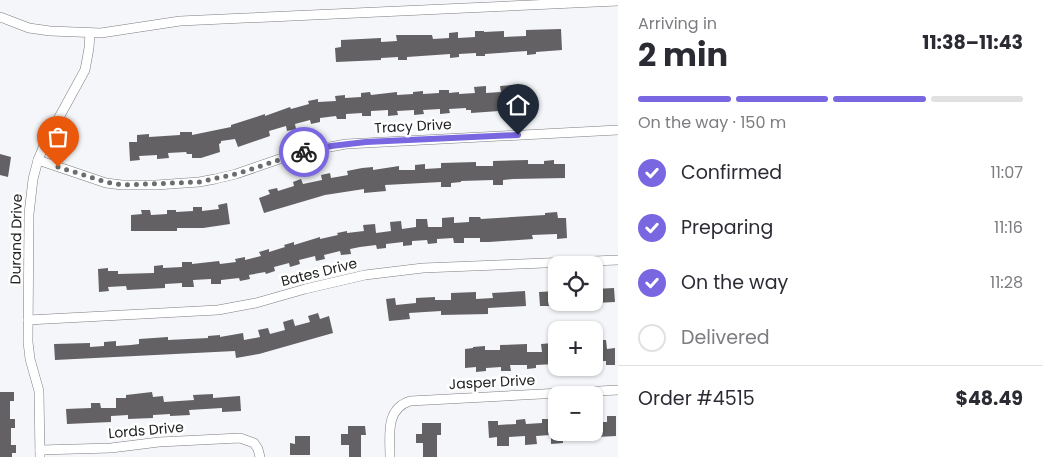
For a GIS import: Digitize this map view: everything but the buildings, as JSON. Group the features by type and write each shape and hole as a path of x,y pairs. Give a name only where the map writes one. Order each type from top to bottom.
{"street":[{"path":"0,18 29,28 90,33 111,32 166,22 618,1"},
{"name":"Durand Drive","path":"40,454 39,391 30,359 28,320 30,200 38,160 48,137 85,70 90,33"},
{"name":"Tracy Drive","path":"38,160 106,182 122,185 156,185 216,179 297,153 346,144 618,130"},
{"name":"Bates Drive","path":"28,320 218,310 256,303 348,279 424,268 618,260"},
{"name":"Jasper Drive","path":"390,457 393,414 404,403 416,400 618,390"},
{"name":"Lords Drive","path":"40,454 159,442 240,438 254,443 260,457"}],"way so far":[{"path":"58,167 88,177 122,185 199,182 236,174 304,152"}],"route":[{"path":"304,152 331,146 366,142 518,135"}]}
